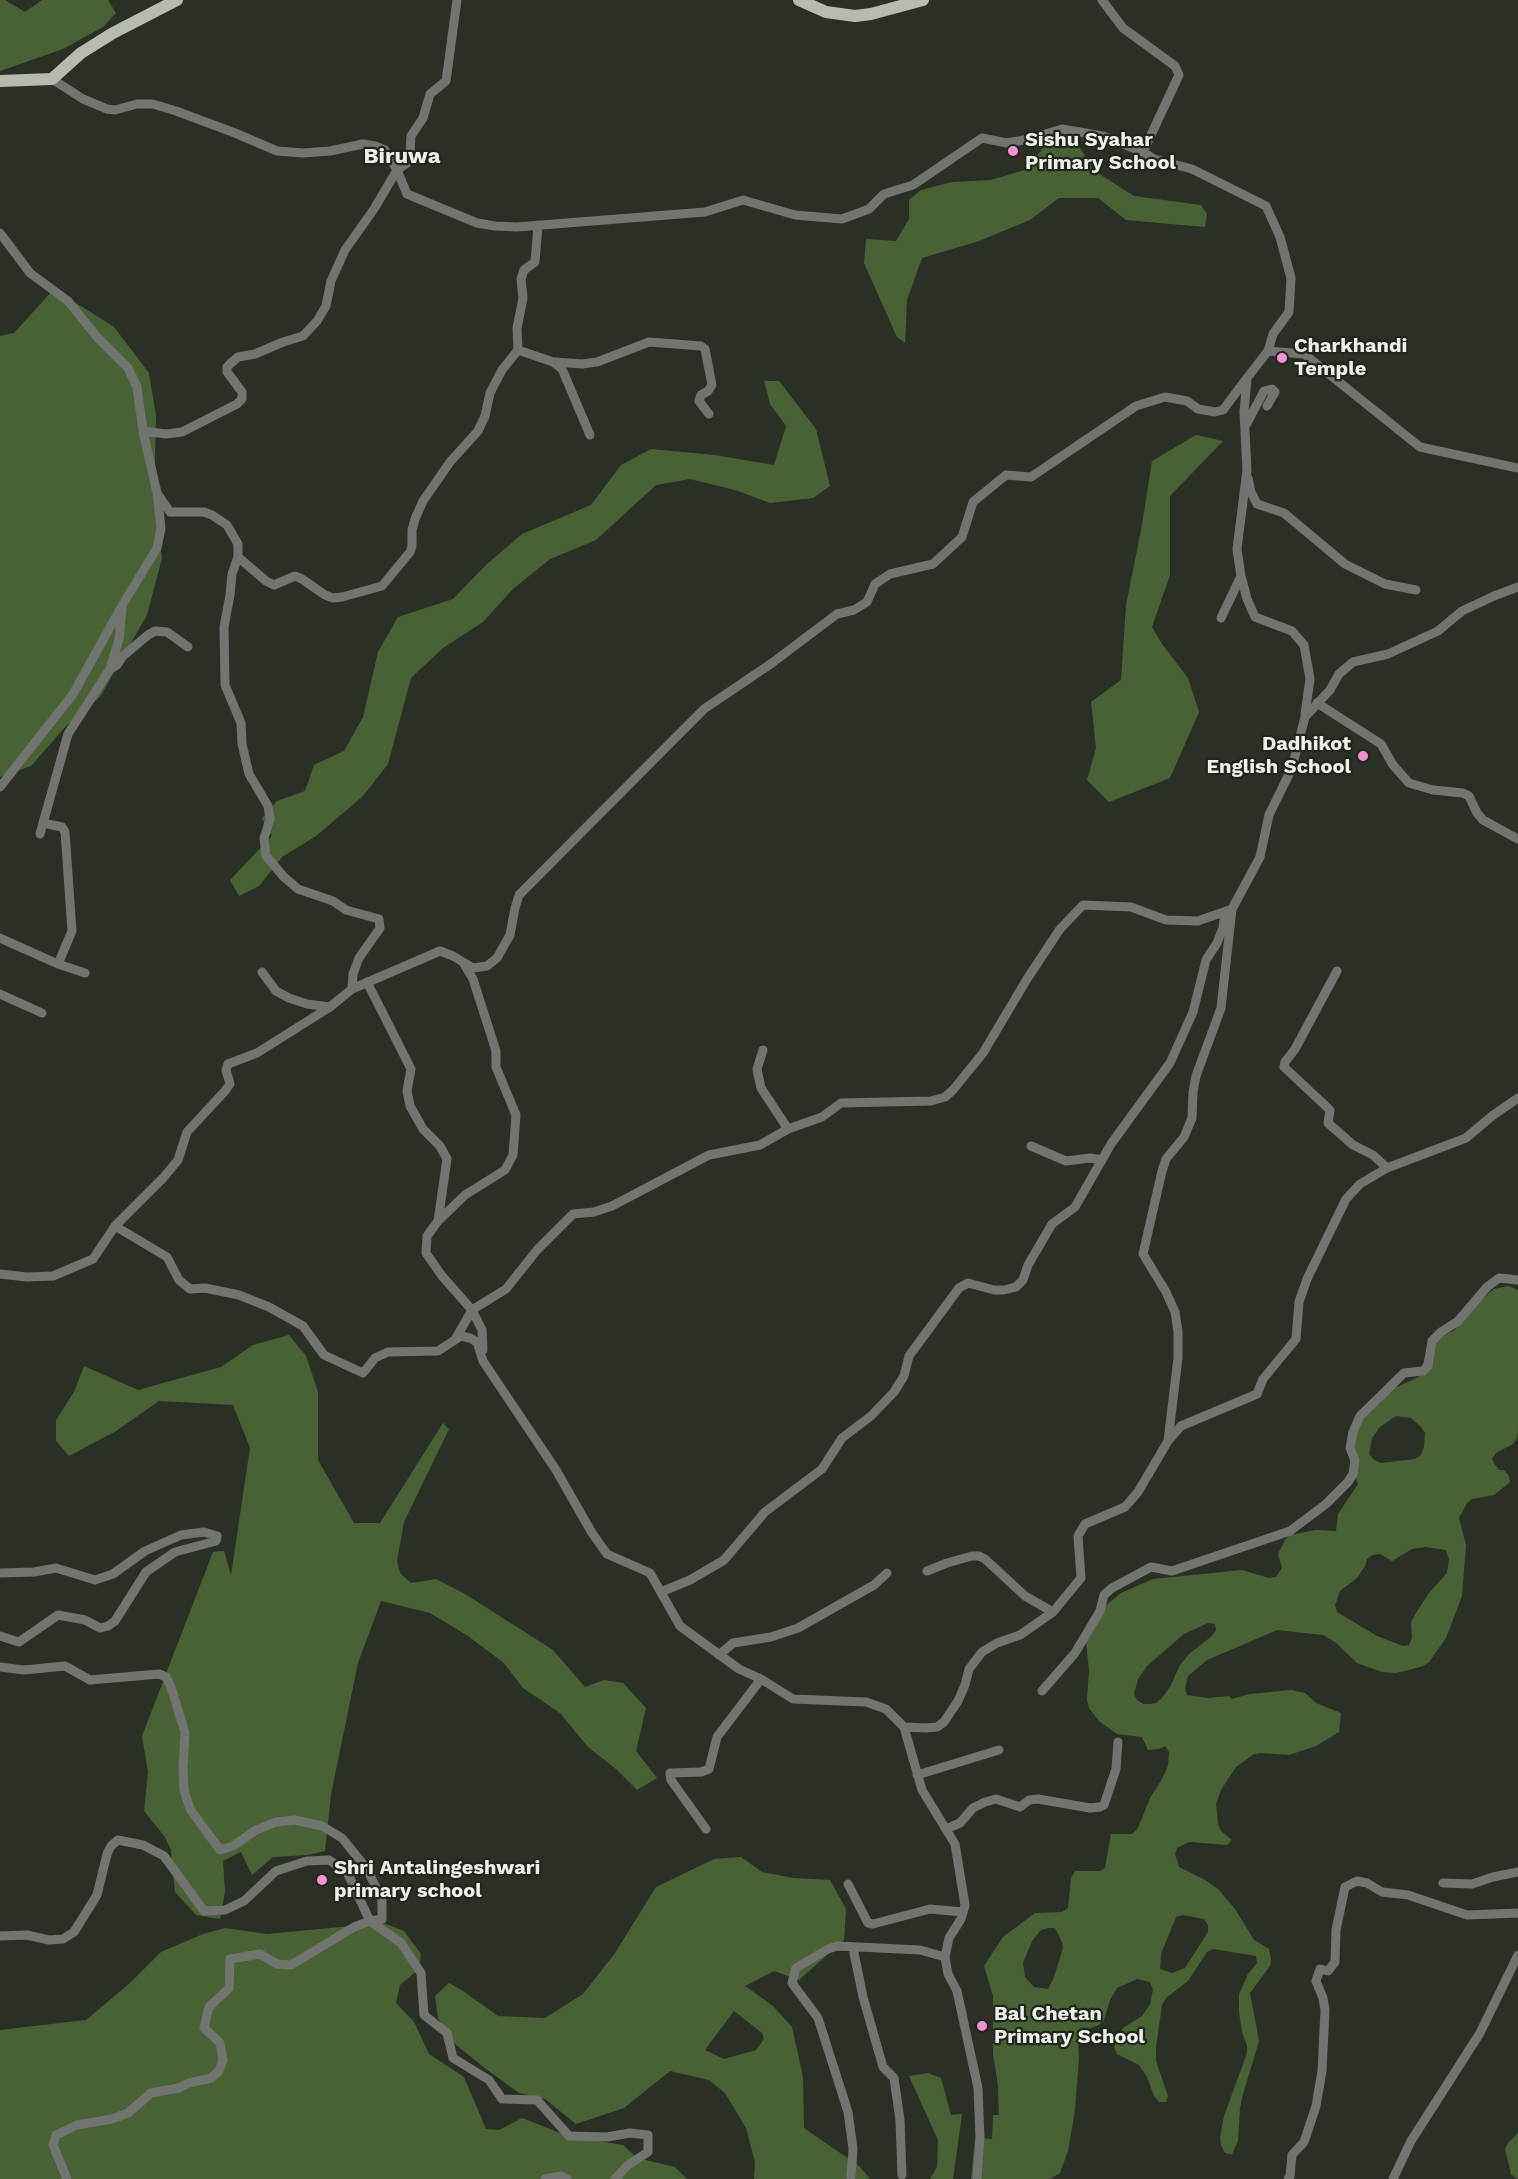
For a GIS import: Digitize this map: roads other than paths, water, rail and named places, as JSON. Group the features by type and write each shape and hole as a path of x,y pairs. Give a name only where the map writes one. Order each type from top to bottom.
{"main road":[{"path":"0,81 52,79 81,53 177,0"},
{"path":"799,0 826,12 855,16 923,0"}],"street":[{"path":"143,431 166,434 182,432 237,404 242,399 242,392 227,372 227,367 238,357 255,354 303,336 317,321 326,306 331,281 345,250 374,210 397,170 407,163 411,136 423,118 430,94 446,81 457,0"},
{"path":"1102,0 1123,28 1174,66 1179,75 1143,152"},
{"path":"0,1274 27,1277 53,1276 93,1259 115,1227 178,1160 187,1132 230,1084 226,1070 228,1064 257,1053 330,1007 352,989 440,951 478,968 487,966 497,958 510,935 519,895 704,709 772,663 837,614 854,610 867,602 875,584 890,574 933,564 962,537 973,502 1006,475 1031,477 1136,406 1165,396 1187,400 1198,409 1223,411 1268,351 1273,334 1289,312 1291,278 1280,237 1266,206 1192,169 1154,159 1143,152 1103,136 1062,129 1029,139 1007,142 982,138 913,184 884,194 870,209 842,219 795,215 743,200 705,212 506,226 477,223 407,194 385,150 375,146 363,144 303,153 277,151 177,111 153,104 137,104 115,110 107,109 82,99 52,79"},
{"path":"157,493 170,512 204,512 227,525 238,544 236,550 238,557 246,566 274,585 295,576 333,598 382,586 410,552 412,530 423,501 450,462 478,431 485,416 490,393 502,370 518,350 517,328 523,298 521,279 524,270 535,262 538,225"},
{"path":"0,233 30,273 68,302 97,337 128,368 137,387 143,431 157,493 161,528 157,548 73,694 0,787"},
{"path":"518,350 553,362 569,364 597,362 649,342 701,346 705,349 712,386 701,394 699,401 709,414"},
{"path":"1268,351 1304,354 1420,447 1518,468"},
{"path":"553,362 562,369 590,435"},
{"path":"661,1592 690,1580 724,1560 765,1512 822,1469 842,1438 885,1404 904,1376 909,1356 959,1288 968,1283 994,1290 1004,1290 1016,1287 1023,1280 1028,1265 1052,1224 1075,1207 1102,1160 1170,1063 1193,1012 1206,960 1216,943 1228,911 1260,857 1269,815 1292,768 1305,717 1310,679 1304,645 1292,631 1255,617 1241,576 1237,549 1246,470 1247,378"},
{"path":"1245,427 1264,391 1272,389 1275,392 1267,406"},
{"path":"1246,470 1251,492 1257,504 1284,513 1345,564 1385,584 1416,590"},
{"path":"238,557 232,574 224,627 225,685 242,723 242,744 249,774 268,806 270,819 264,838 266,856 298,889 333,901 346,910 379,919 380,928 359,958 353,974 352,989"},
{"path":"1221,618 1241,576"},
{"path":"1305,717 1330,690 1339,674 1353,662 1388,654 1438,631 1462,611 1518,587"},
{"path":"40,834 68,734 110,669 119,639 123,604"},
{"path":"110,669 155,631 167,632 188,648"},
{"path":"1317,703 1381,744 1393,765 1409,783 1469,796 1483,820 1518,839"},
{"path":"43,823 62,827 65,832 72,931 58,964"},
{"path":"456,1338 472,1310 506,1289 537,1250 573,1214 594,1212 612,1206 709,1155 760,1145 788,1129 822,1117 841,1102 931,1101 945,1097 983,1053 1060,929 1083,905 1131,907 1166,920 1198,921 1228,911"},
{"path":"1168,1441 1178,1358 1178,1332 1175,1312 1143,1254 1162,1171 1166,1159 1184,1137 1192,1118 1196,1076 1221,1008 1228,911"},
{"path":"0,938 58,964 85,973"},
{"path":"463,963 473,979 496,1051 496,1067 516,1115 513,1155 505,1170 465,1195 438,1221 427,1236 426,1253 442,1276 472,1310 482,1330 483,1361"},
{"path":"1337,971 1284,1067 1330,1110 1328,1123 1353,1145 1373,1155 1387,1168"},
{"path":"262,972 276,991 289,998 307,1004 330,1007"},
{"path":"367,982 411,1069 407,1091 410,1107 423,1129 440,1146 447,1159 438,1221"},
{"path":"0,994 42,1013"},
{"path":"763,1050 758,1069 761,1088 788,1129"},
{"path":"903,1727 937,1727 944,1722 958,1701 969,1669 982,1652 997,1643 1020,1635 1053,1612 1081,1578 1078,1536 1085,1524 1125,1508 1138,1492 1168,1441 1181,1426 1257,1394 1263,1379 1296,1339 1299,1302 1307,1279 1346,1199 1360,1184 1387,1168 1466,1138 1518,1098"},
{"path":"1031,1146 1052,1157 1066,1161 1090,1158 1102,1160"},
{"path":"115,1227 167,1257 179,1280 190,1289 206,1288 239,1295 269,1307 303,1326 324,1354 363,1373 375,1358 388,1352 438,1351 461,1336 477,1342 483,1361 556,1470 592,1533 607,1554 650,1573 680,1626 739,1669 761,1679 793,1699 866,1702 886,1709 903,1727 922,1790 955,1844 965,1905 961,1919 949,1938 945,1958 948,1974 957,1991 978,2088 980,2138 977,2179"},
{"path":"1042,1691 1075,1653 1100,1611 1104,1595 1112,1588 1151,1567 1172,1571 1290,1531 1326,1504 1353,1474 1355,1460 1350,1448 1353,1432 1360,1416 1404,1374 1423,1371 1428,1366 1432,1341 1458,1321 1487,1287 1499,1278 1518,1280"},
{"path":"0,1573 34,1572 56,1568 95,1580 113,1574 145,1551 181,1535 204,1532 217,1536 216,1541 175,1552 146,1572 115,1622 108,1626 100,1628 85,1620 58,1615 19,1642 0,1636"},
{"path":"927,1571 947,1563 979,1556 1025,1596 1053,1612"},
{"path":"719,1655 733,1643 771,1637 798,1628 874,1585 887,1573"},
{"path":"0,1667 24,1670 65,1666 90,1680 159,1674 166,1677 185,1733 184,1790 190,1809 220,1850 233,1846 256,1830 276,1822 295,1820 322,1826 342,1838 367,1869 382,1900 382,1919 354,1927 291,1965 277,1964 260,1954 230,1959 229,1988 209,2007 204,2028 220,2043 223,2060 219,2071 211,2078 152,2093 128,2113 112,2119 77,2125 56,2136 53,2145 67,2179"},
{"path":"706,1829 671,1779 670,1773 701,1772 709,1769 717,1737 761,1679"},
{"path":"946,1829 960,1823 973,1808 996,1799 1020,1807 1029,1800 1038,1799 1067,1802 1090,1808 1104,1805 1116,1769 1118,1742"},
{"path":"917,1774 999,1750"},
{"path":"0,1936 27,1935 49,1940 63,1939 74,1932 97,1895 107,1854 118,1840 143,1845 164,1856 204,1911 225,1910 244,1900 276,1871 307,1861 329,1860 347,1872 370,1921 402,1942 421,1974 424,2014 447,2033 453,2058 489,2080 502,2099 537,2100 569,2136 607,2137 630,2133 648,2135 648,2152 628,2165 615,2179"},
{"path":"1443,1883 1472,1884 1518,1872"},
{"path":"1288,2179 1292,2155 1304,2142 1316,2106 1322,2071 1325,2010 1316,1981 1320,1969 1328,1971 1335,1962 1336,1930 1345,1887 1357,1881 1367,1883 1382,1892 1408,1895 1467,1915 1518,1913"},
{"path":"848,1884 868,1923 930,1909 963,1912"},
{"path":"851,2177 852,2149 848,2112 818,2018 792,1983 796,1968 828,1949 838,1946 912,1949 945,1958"},
{"path":"853,1948 863,1997 883,2067 894,2078 900,2120 902,2175"},
{"path":"1392,2179 1411,2141 1480,2033 1518,1955"},
{"path":"545,2179 561,2176 567,2179"}],"place":[{"name":"Sishu Syahar Primary School","path":"1013,151"},
{"name":"Charkhandi Temple","path":"1282,358"},
{"name":"Dadhikot English School","path":"1363,756"},
{"name":"Shri Antalingeshwari primary school","path":"322,1880"},
{"name":"Bal Chetan Primary School","path":"982,2026"}],"district":[{"name":"Biruwa","path":"402,157"}]}
